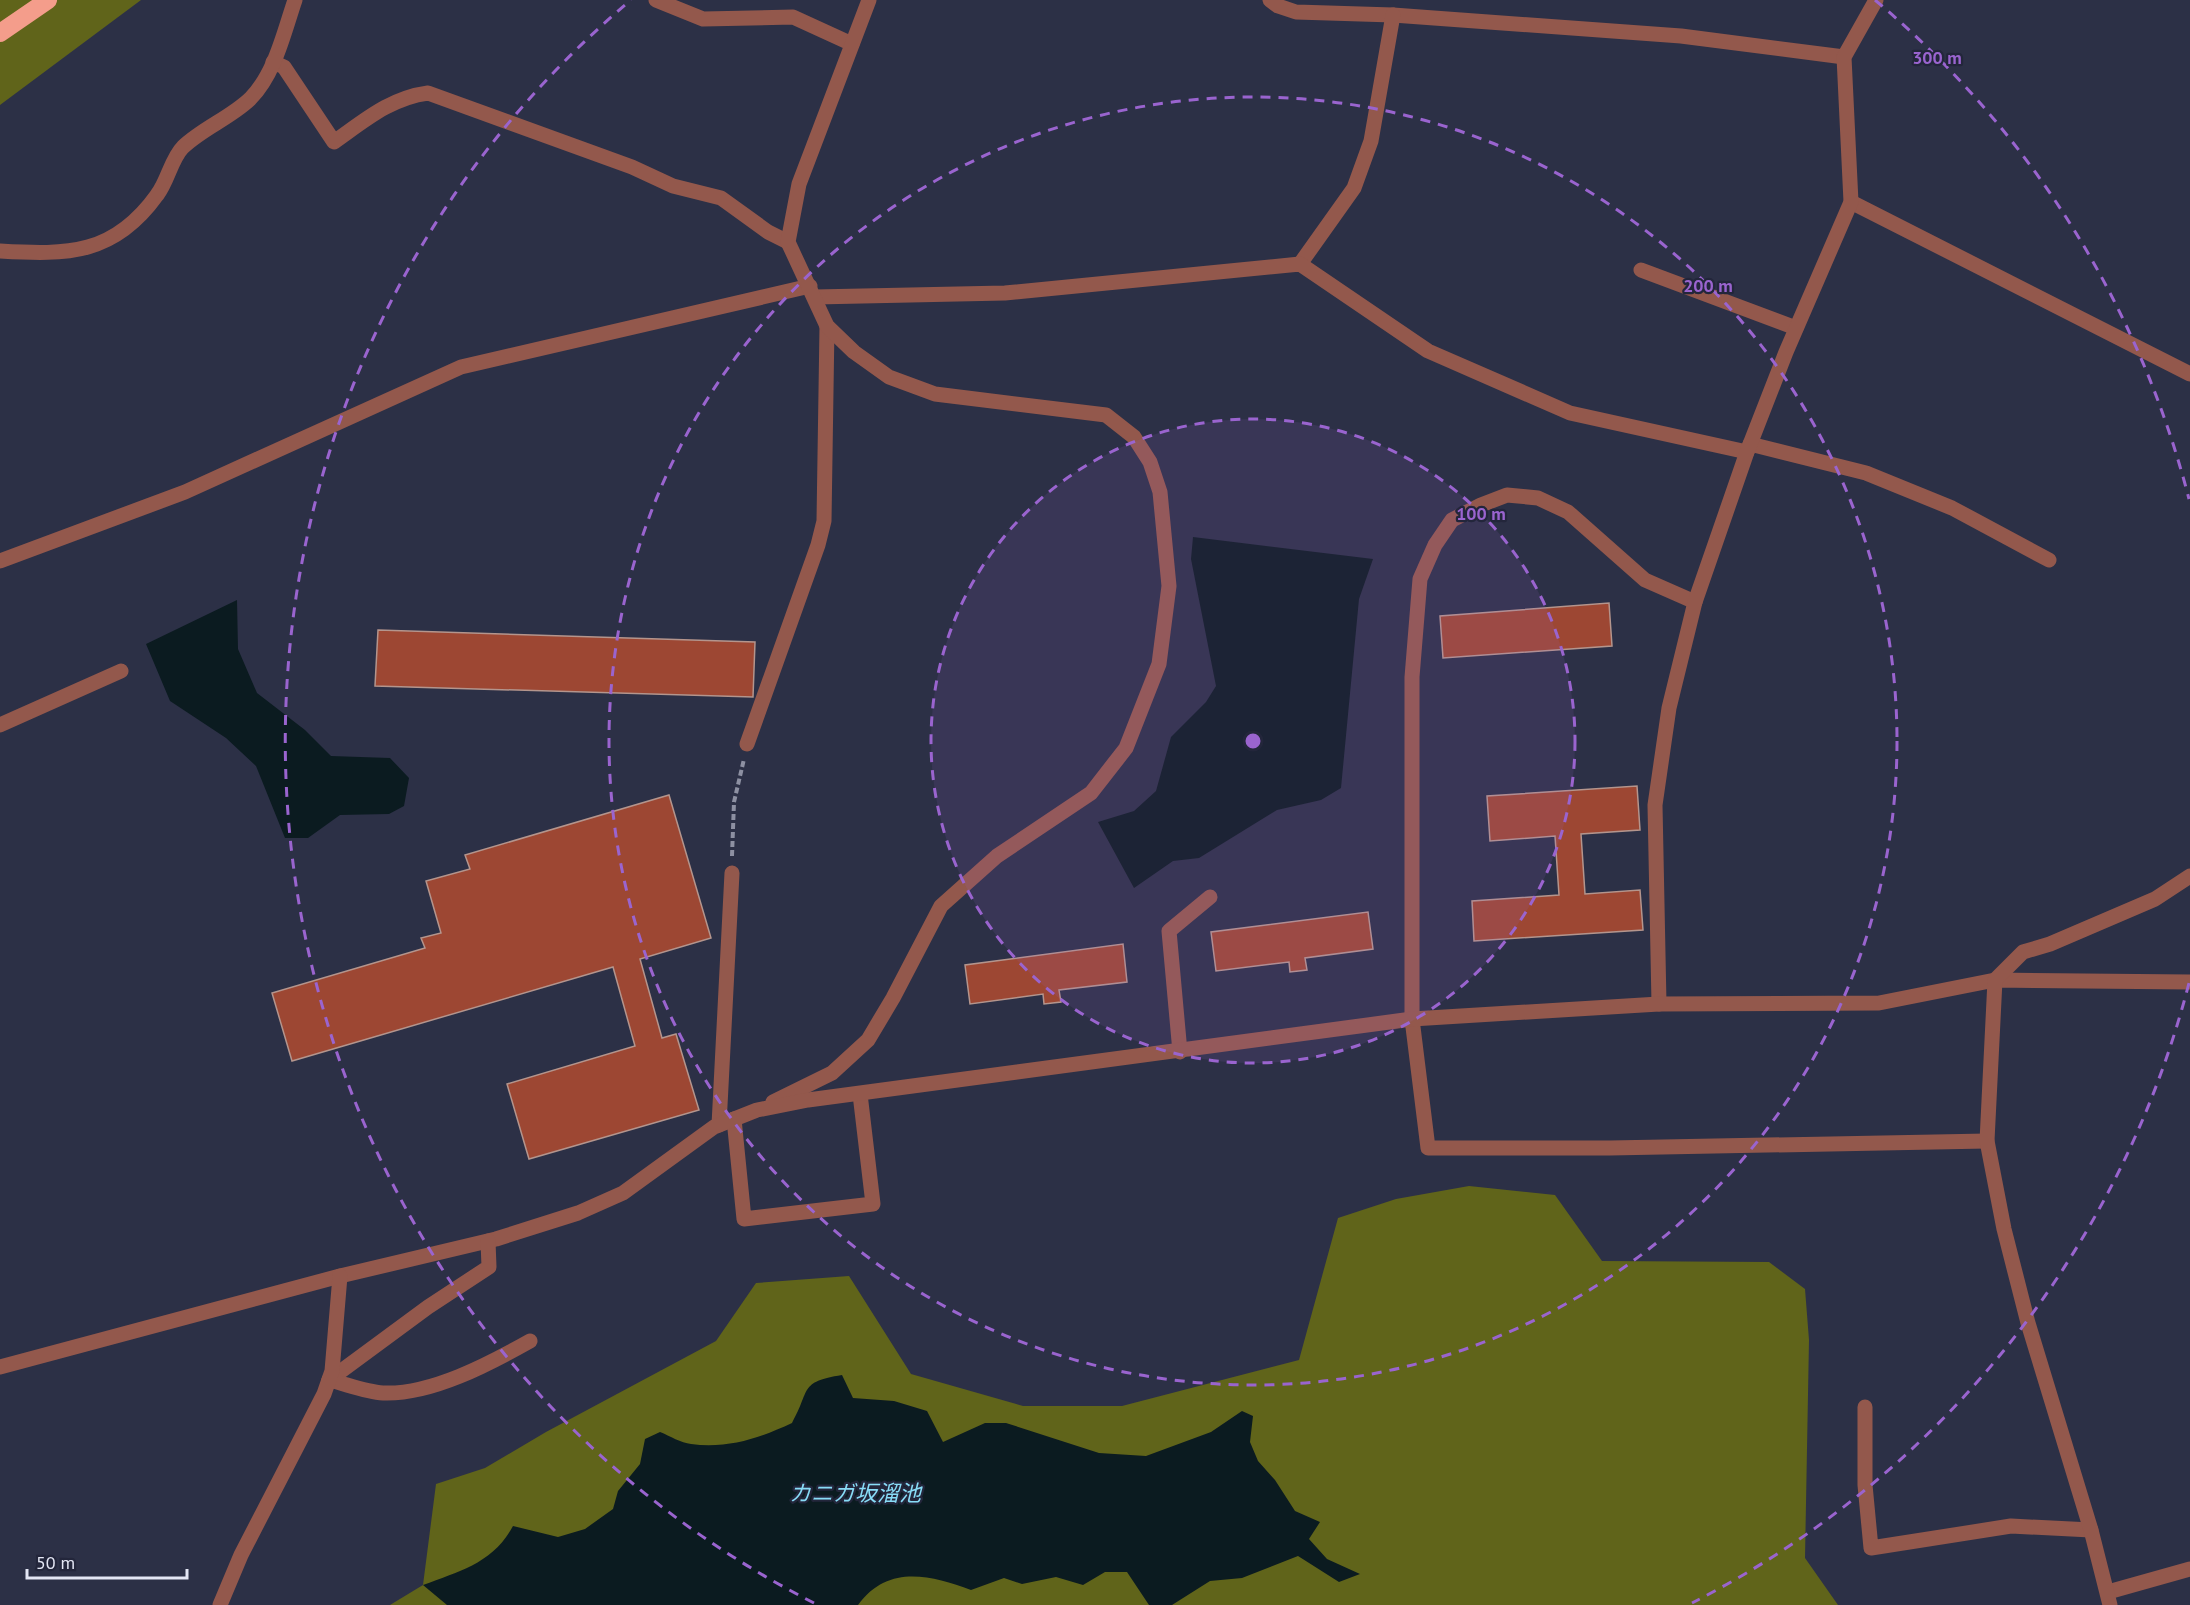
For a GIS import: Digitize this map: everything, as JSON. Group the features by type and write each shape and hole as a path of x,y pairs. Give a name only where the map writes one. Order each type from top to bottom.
{"highway":[{"path":"0,33 48,0"}],"street":[{"path":"0,252 70,253 100,244 127,228 158,194 181,149 251,98 273,62 295,0"},
{"path":"656,0 703,20 793,17 852,44"},
{"path":"788,243 800,184 869,0"},
{"path":"1270,0 1278,6 1296,12 1393,15 1681,36 1844,57"},
{"path":"1659,1004 1655,805 1669,708 1695,602 1749,448 1796,328 1851,202 1844,57 1876,0"},
{"path":"1300,264 1354,188 1371,141 1393,15"},
{"path":"273,62 284,67 334,142 389,104 406,96 428,93 632,167 673,186 721,198 768,232 788,243 827,326 824,521 818,545 747,744"},
{"path":"1851,202 2190,374"},
{"path":"0,561 185,492 461,367 813,292 1005,293 1300,264 1428,351 1570,412 1866,473 1952,508 2049,560"},
{"path":"1641,270 1796,328"},
{"path":"0,1367 340,1276 488,1241 579,1213 624,1193 726,1122 757,1110 832,1073 868,1040 893,998 940,906 997,856 1091,793 1126,748 1159,664 1169,586 1160,492 1150,462 1134,437 1106,415 935,394 889,377 854,352 827,326"},
{"path":"1695,602 1645,580 1568,512 1538,498 1507,495 1481,505 1452,520 1435,545 1420,579 1412,677 1412,1019 1428,1148 1610,1148 1987,1141"},
{"path":"0,725 121,671"},
{"path":"732,873 726,1122 744,1219 873,1204 860,1094"},
{"path":"2190,876 2155,899 2050,944 2023,952 1995,980 1987,1141 2004,1229 2028,1323 2091,1530 2109,1599 2190,1569"},
{"path":"1180,1052 1169,931 1210,897"},
{"path":"757,1110 1412,1019 1659,1004 1879,1003 1995,980 2190,982"},
{"path":"329,1380 428,1307 489,1267 488,1241"},
{"path":"220,1605 241,1555 324,1394 329,1380 340,1276"},
{"path":"329,1380 381,1393 402,1392 469,1372 530,1341"},
{"path":"1865,1407 1865,1485 1871,1548 2011,1526 2091,1530"}],"path":[{"path":"732,873 734,802 747,744"}],"shaded area":[{"path":"0,0 141,0 0,105"},
{"path":"1469,1186 1555,1195 1602,1261 1769,1262 1805,1289 1809,1340 1805,1558 1838,1605 390,1605 423,1585 436,1484 485,1468 546,1432 716,1341 756,1283 849,1276 911,1374 1023,1406 1122,1406 1299,1360 1338,1218 1396,1199"}],"water":[{"path":"1193,537 1373,559 1359,599 1341,788 1321,800 1277,810 1199,858 1173,861 1134,888 1098,822 1134,811 1156,791 1171,737 1206,702 1216,686 1191,559"},
{"path":"237,600 238,649 257,693 305,730 331,756 390,758 409,778 404,806 389,814 340,815 308,838 285,838 256,766 226,738 170,701 146,644"},
{"name":"カニガ坂溜池","path":"842,1375 853,1398 894,1401 927,1411 943,1442 985,1423 1006,1423 1099,1453 1146,1456 1211,1432 1242,1411 1253,1416 1250,1442 1258,1461 1275,1480 1295,1511 1320,1522 1309,1539 1327,1559 1360,1574 1339,1582 1298,1556 1242,1578 1210,1581 1172,1605 1149,1605 1127,1572 1105,1572 1083,1585 1056,1577 1022,1584 1004,1578 971,1590 940,1580 910,1576 883,1583 870,1592 858,1605 447,1605 423,1585 462,1570 485,1557 496,1549 513,1526 558,1537 585,1529 613,1509 618,1491 640,1464 645,1439 660,1432 683,1442 704,1445 730,1444 755,1438 792,1423 812,1385 818,1381"}],"building":[{"path":"1609,603 1612,646 1443,658 1440,616"},
{"path":"378,630 755,642 753,697 375,686"},
{"path":"1637,786 1640,830 1581,834 1585,894 1640,890 1643,930 1474,941 1472,901 1559,895 1555,836 1490,841 1487,796"},
{"path":"669,795 711,938 640,959 662,1038 676,1034 699,1110 529,1159 507,1084 635,1046 613,967 292,1061 272,993 425,948 421,938 441,933 426,881 470,869 465,855"},
{"path":"1368,912 1373,949 1305,958 1307,970 1290,972 1289,962 1216,971 1211,932"},
{"path":"1123,944 1127,982 1059,990 1061,1002 1044,1004 1043,994 970,1004 965,965"}]}
